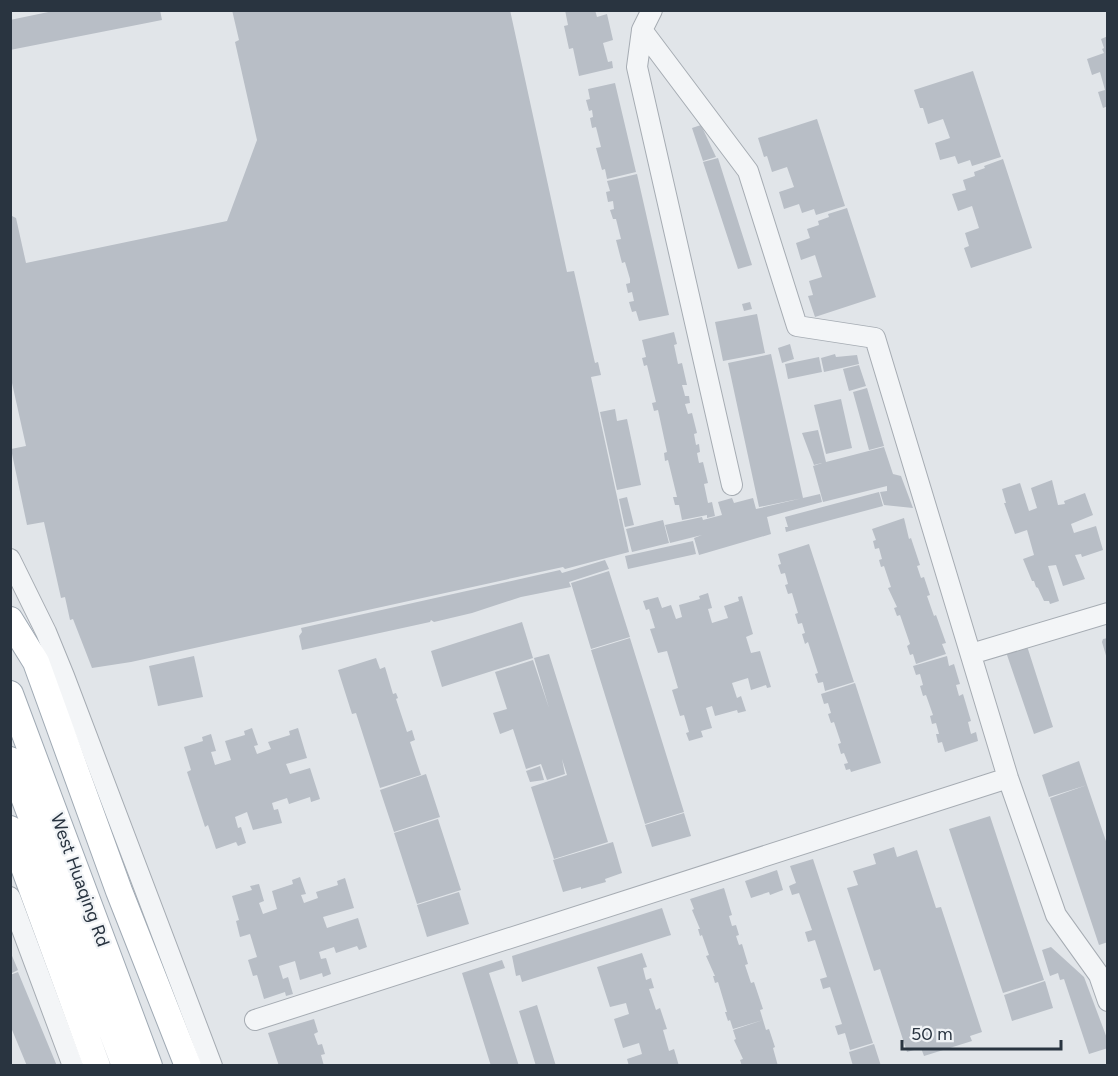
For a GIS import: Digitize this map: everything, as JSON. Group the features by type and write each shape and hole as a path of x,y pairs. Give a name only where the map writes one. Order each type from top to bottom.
{"main road":[{"path":"10,620 36,662 120,891 188,1065"},
{"name":"West Huaqing Rd","path":"10,694 149,1065"},
{"name":"West Huaqing Rd","path":"10,760 125,1065"},
{"path":"10,829 31,919 97,1065"}],"street":[{"path":"652,10 642,30 637,67 732,485"},
{"path":"642,30 748,171 797,327 875,338 1008,778 1056,915 1099,975 1107,1000"},
{"path":"10,560 50,643 212,1065"},
{"path":"971,654 1107,613"},
{"path":"255,1020 1008,778"},
{"path":"10,897 31,919 73,1065"}],"building":[{"path":"58,10 160,10 162,20 10,50 10,20"},
{"path":"232,10 510,10 567,272 574,271 595,363 598,362 601,375 591,377 629,552 565,569 563,567 131,662 92,668 73,619 70,620 65,597 61,598 44,522 27,525 11,449 26,446 10,374 10,215 16,218 26,263 227,221 257,140 235,42 239,40"},
{"path":"565,10 595,10 597,17 607,14 613,40 603,43 608,62 612,61 613,68 579,76 573,48 569,49 564,26 568,25"},
{"path":"1108,36 1108,106 1103,108 1098,92 1105,90 1100,72 1092,75 1087,59 1104,53 1101,39"},
{"path":"973,71 1001,157 972,166 970,160 958,164 955,156 940,160 935,143 950,138 943,119 928,124 914,90"},
{"path":"615,83 636,172 607,179 596,148 601,147 596,127 592,128 590,118 593,117 592,110 589,111 586,100 590,99 588,89"},
{"path":"817,119 845,206 816,215 814,209 802,213 799,204 784,209 779,192 794,187 787,167 772,172 758,138"},
{"path":"701,125 716,157 703,161 692,128"},
{"path":"718,158 752,265 738,269 703,162"},
{"path":"1003,159 1032,248 971,268 964,248 969,246 965,233 979,228 972,206 958,211 952,194 966,190 963,180 975,176 974,172"},
{"path":"637,174 669,315 639,321 636,311 632,312 629,302 634,301 632,292 628,293 626,284 630,283 630,279 625,262 622,263 616,240 621,239 616,219 613,219 610,210 614,209 613,201 608,202 606,192 610,191 607,181"},
{"path":"847,208 876,297 815,317 808,296 813,295 809,281 822,277 815,255 801,260 796,243 810,238 807,229 819,225 818,221 829,217 828,214"},
{"path":"750,302 752,309 744,311 742,304"},
{"path":"757,314 765,353 723,361 715,322"},
{"path":"674,332 678,364 682,363 687,385 682,385 685,396 689,396 690,403 685,404 688,414 692,413 697,433 694,434 696,445 699,444 700,452 697,453 699,463 703,462 708,483 704,484 708,503 712,502 715,516 707,518 707,515 682,520 679,505 675,505 673,497 677,497 668,460 665,461 664,453 667,452 658,410 654,411 652,403 656,402 647,365 644,366 642,358 646,357 642,340"},
{"path":"790,344 794,359 782,363 778,348"},
{"path":"771,354 803,498 759,507 728,363"},
{"path":"835,354 836,357 857,355 859,364 824,372 821,358"},
{"path":"819,357 822,372 788,379 785,364"},
{"path":"859,365 866,386 849,391 843,369"},
{"path":"867,388 884,446 869,450 853,392"},
{"path":"841,399 852,448 826,454 814,405"},
{"path":"615,409 617,421 627,419 641,485 617,490 600,412"},
{"path":"818,430 826,462 884,447 893,474 901,476 913,508 884,505 880,492 887,491 887,486 823,502 813,466 822,463 814,465 802,433"},
{"path":"1052,480 1058,505 1065,504 1064,501 1085,493 1093,515 1071,524 1074,533 1096,526 1103,550 1082,557 1081,554 1075,555 1085,579 1063,586 1056,565 1048,566 1059,601 1050,604 1049,601 1044,601 1032,581 1023,559 1034,555 1027,530 1015,534 1004,503 1006,503 1002,489 1020,483 1029,511 1037,508 1031,488"},
{"path":"879,492 883,506 786,532 785,527 788,527 785,517"},
{"path":"820,494 822,502 767,517 771,534 699,555 694,538 702,535 670,543 665,525 722,515 718,502 732,498 734,503 753,498 756,509"},
{"path":"627,497 634,525 625,527 619,499"},
{"path":"904,518 909,539 911,538 920,565 917,566 921,578 924,577 930,595 927,596 946,643 942,644 946,654 916,664 907,646 910,644 900,615 897,616 894,608 897,607 888,588 891,587 884,566 881,567 879,560 882,559 879,548 875,549 873,541 876,540 872,529"},
{"path":"663,520 669,543 632,552 626,529"},
{"path":"693,541 696,554 628,569 625,556"},
{"path":"809,544 854,682 825,691 823,682 818,683 815,674 818,673 808,642 805,644 802,634 805,633 802,623 798,624 795,614 798,613 792,593 788,594 785,585 788,584 785,573 781,574 778,565 781,564 778,554"},
{"path":"605,560 609,569 569,582 571,587 521,597 472,613 434,622 431,620 302,650 299,636 302,632 301,628 560,570 562,573"},
{"path":"609,571 630,637 591,649 571,583"},
{"path":"708,593 712,608 708,609 712,623 728,618 724,606 739,601 738,597 742,596 753,634 746,637 751,653 760,651 771,687 767,688 766,685 751,690 748,678 732,683 737,698 741,696 746,711 738,713 737,710 715,716 712,706 706,708 712,728 701,731 703,737 689,741 684,715 680,716 672,690 678,688 667,651 658,653 650,629 655,628 649,609 646,610 643,601 658,597 662,608 671,605 676,619 682,617 679,605 700,599 699,596"},
{"path":"522,622 533,658 442,687 431,651"},
{"path":"630,638 684,812 645,824 591,650"},
{"path":"1108,638 1107,659 1102,642 1103,639"},
{"path":"1027,646 1053,727 1034,734 1006,652"},
{"path":"549,654 608,842 554,859 531,787 567,775 562,759 565,774 547,780 541,764 526,769 513,729 500,734 493,713 507,709 495,672 533,660 549,708 534,658"},
{"path":"194,656 203,697 158,706 149,666"},
{"path":"947,656 949,666 954,664 960,684 956,685 959,696 963,694 971,721 968,722 971,734 976,732 978,741 945,752 942,742 938,743 936,734 939,734 936,723 932,724 930,716 933,715 926,695 923,696 920,674 916,675 913,666"},
{"path":"376,658 380,669 385,667 393,694 396,693 407,732 412,730 415,740 410,742 421,775 380,788 356,713 352,714 338,670"},
{"path":"855,683 881,763 851,772 850,769 846,770 844,764 848,763 844,753 841,754 838,744 841,743 834,722 831,723 828,714 831,713 828,703 824,704 821,694"},
{"path":"252,728 258,745 254,746 257,754 271,749 268,742 290,735 289,731 298,728 307,758 286,764 290,774 310,768 320,799 311,802 310,797 289,804 287,798 272,803 274,810 278,809 282,823 253,830 247,812 235,817 246,843 238,846 236,842 216,849 208,825 205,827 187,772 191,770 184,747 203,741 202,737 211,734 216,751 211,752 215,765 231,760 225,741 245,735 244,731"},
{"path":"1079,761 1087,785 1049,797 1042,775"},
{"path":"540,766 544,780 530,782 526,771"},
{"path":"426,774 440,817 394,832 380,790"},
{"path":"1087,785 1108,847 1108,942 1099,945 1050,798"},
{"path":"684,813 691,836 652,847 645,825"},
{"path":"990,816 1044,980 1003,993 949,829"},
{"path":"438,819 461,890 417,904 394,833"},
{"path":"613,842 622,873 605,879 606,882 563,892 553,860"},
{"path":"894,847 897,857 917,850 936,908 941,907 982,1032 970,1036 972,1041 924,1056 921,1048 907,1052 880,969 874,971 847,888 858,885 853,871 876,864 873,854"},
{"path":"813,859 873,1043 850,1050 845,1033 838,1035 835,1026 842,1024 830,987 823,989 820,979 827,977 815,940 808,942 805,932 812,930 799,893 792,895 789,886 796,883 790,866"},
{"path":"777,870 783,890 751,898 745,881"},
{"path":"300,877 306,894 301,895 304,903 318,898 316,892 338,885 337,881 345,878 354,908 323,917 327,928 358,918 367,947 359,950 357,946 336,953 334,947 319,952 321,959 326,958 331,974 323,977 322,973 300,980 295,961 279,966 283,979 288,977 293,994 286,996 285,992 264,999 257,975 253,976 248,960 257,957 250,934 240,937 236,921 239,920 232,896 252,890 250,886 259,884 264,901 259,903 263,914 277,909 272,891 293,884 292,880"},
{"path":"724,888 732,915 729,916 732,926 736,925 739,935 736,936 739,945 742,944 748,964 745,965 751,983 754,982 763,1009 760,1010 763,1020 733,1029 725,1012 727,1012 718,982 715,983 713,976 715,976 706,956 709,955 702,935 700,936 698,929 700,929 690,899"},
{"path":"459,892 469,924 427,937 417,905"},
{"path":"662,908 671,935 522,982 520,975 516,976 512,956"},
{"path":"1051,947 1084,977 1108,1041 1108,1048 1089,1054 1064,979 1060,980 1058,973 1050,976 1042,950"},
{"path":"10,951 18,970 10,974"},
{"path":"642,953 647,967 643,968 646,980 651,978 654,988 649,989 656,1010 660,1008 667,1029 663,1030 669,1051 674,1049 679,1066 629,1066 627,1059 642,1054 639,1043 623,1048 614,1019 629,1014 626,1003 610,1007 597,967"},
{"path":"502,960 505,968 489,973 519,1066 491,1066 462,973"},
{"path":"18,972 57,1066 27,1066 10,1025 10,975"},
{"path":"1045,981 1053,1008 1012,1021 1004,995"},
{"path":"537,1005 556,1066 536,1066 519,1011"},
{"path":"314,1019 318,1032 314,1034 318,1045 322,1044 325,1054 321,1055 324,1066 279,1066 268,1033"},
{"path":"763,1020 766,1030 769,1029 775,1047 773,1048 778,1066 742,1066 740,1060 743,1059 734,1040 736,1039 733,1030"},
{"path":"874,1044 881,1066 853,1066 849,1052"}]}
